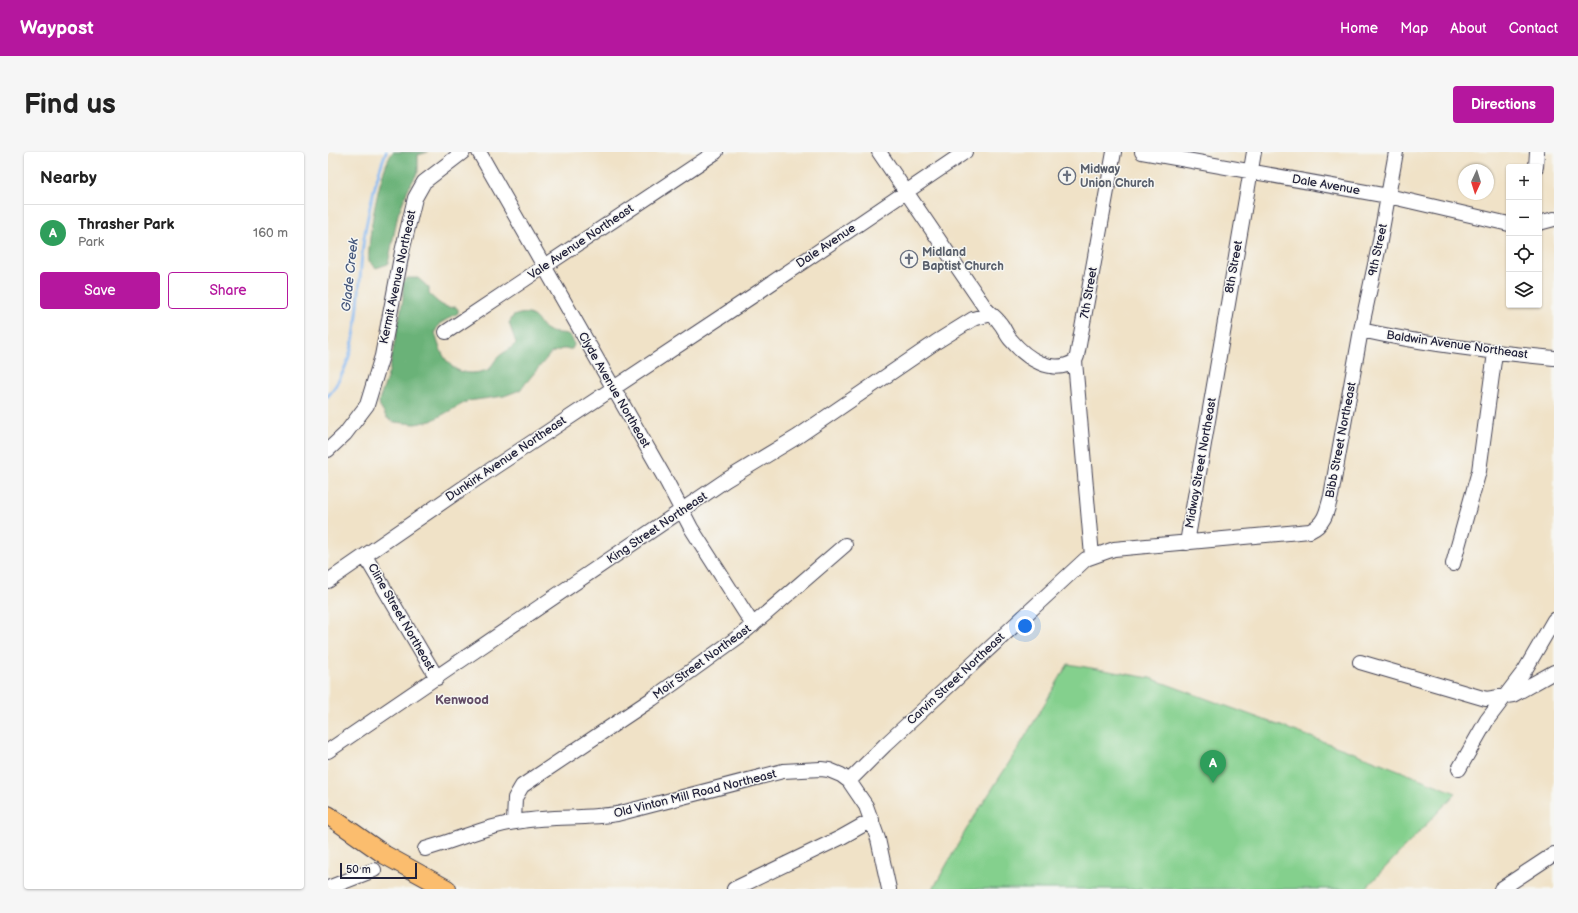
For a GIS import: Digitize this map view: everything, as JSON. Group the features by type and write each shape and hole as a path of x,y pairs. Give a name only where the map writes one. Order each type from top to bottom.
{"main road":[{"path":"328,815 385,855 447,889"}],"street":[{"name":"Kermit Avenue Northeast","path":"328,450 345,434 364,410 376,377 408,219 415,198 424,182 463,152"},
{"name":"Clyde Avenue Northeast","path":"479,152 692,528 753,625"},
{"name":"Vale Avenue Northeast","path":"446,332 716,152"},
{"path":"879,152 991,314 999,321 1010,339 1031,358 1051,366 1061,366 1075,361"},
{"name":"7th Street","path":"1092,556 1075,361 1086,313 1114,152"},
{"name":"Dale Avenue","path":"1142,152 1388,196 1506,223"},
{"name":"8th Street","path":"1214,383 1254,152"},
{"name":"9th Street","path":"1358,348 1380,246 1396,152"},
{"path":"1536,164 1537,152"},
{"name":"Dale Avenue","path":"686,339 907,192 962,153"},
{"path":"1542,222 1554,219"},
{"name":"King Street Northeast","path":"328,751 683,511 726,480 842,407 936,342 973,319 991,314"},
{"name":"Baldwin Avenue Northeast","path":"1361,330 1393,337 1495,353 1554,358"},
{"name":"Dunkirk Avenue Northeast","path":"328,582 460,490 686,339"},
{"name":"Bibb Street Northeast","path":"1316,528 1326,516 1331,496 1358,348"},
{"path":"1453,564 1479,471 1495,353"},
{"name":"Midway Street Northeast","path":"1187,543 1214,383"},
{"name":"Carvin Street Northeast","path":"849,781 1068,574 1086,559 1114,550 1310,531 1316,528"},
{"name":"Moir Street Northeast","path":"514,822 516,795 522,786 681,679 753,625 845,545"},
{"name":"Cline Street Northeast","path":"365,556 436,678"},
{"path":"1459,769 1487,720 1525,670 1554,620"},
{"path":"1360,662 1486,699 1503,698 1524,690 1554,672"},
{"name":"Old Vinton Mill Road Northeast","path":"425,849 492,827 514,822 617,814 790,771 829,770 841,775 849,781 863,801 872,820 885,867 889,889"},
{"path":"734,889 840,838 872,820"},
{"path":"1501,889 1554,854"},
{"path":"332,886 374,870"}],"green space":[{"path":"393,152 428,152 418,155 418,172 408,189 398,214 388,264 376,268 369,261 372,221 383,172"},
{"path":"407,278 418,278 429,288 429,294 438,302 444,306 456,307 458,309 458,313 439,324 435,332 438,343 447,360 452,367 460,371 468,373 490,369 499,356 509,350 516,343 509,323 513,316 520,314 529,314 533,316 545,329 551,332 567,334 572,339 574,345 572,349 562,349 551,353 520,390 504,396 468,401 431,421 415,424 394,422 387,418 380,407 379,401 389,372 403,299 403,282"},
{"path":"1068,664 1150,678 1368,758 1456,793 1365,889 933,889 966,830 1019,747"}],"waterway":[{"name":"Glade Creek","path":"328,396 340,379 348,360 353,341 359,300 364,238 370,205 386,152"}],"place":[{"name":"Midway Union Church","path":"1067,176"},
{"name":"Midland Baptist Church","path":"909,259"},
{"name":"Thrasher Park","path":"1213,783"}],"district":[{"name":"Kenwood","path":"462,700"}]}
